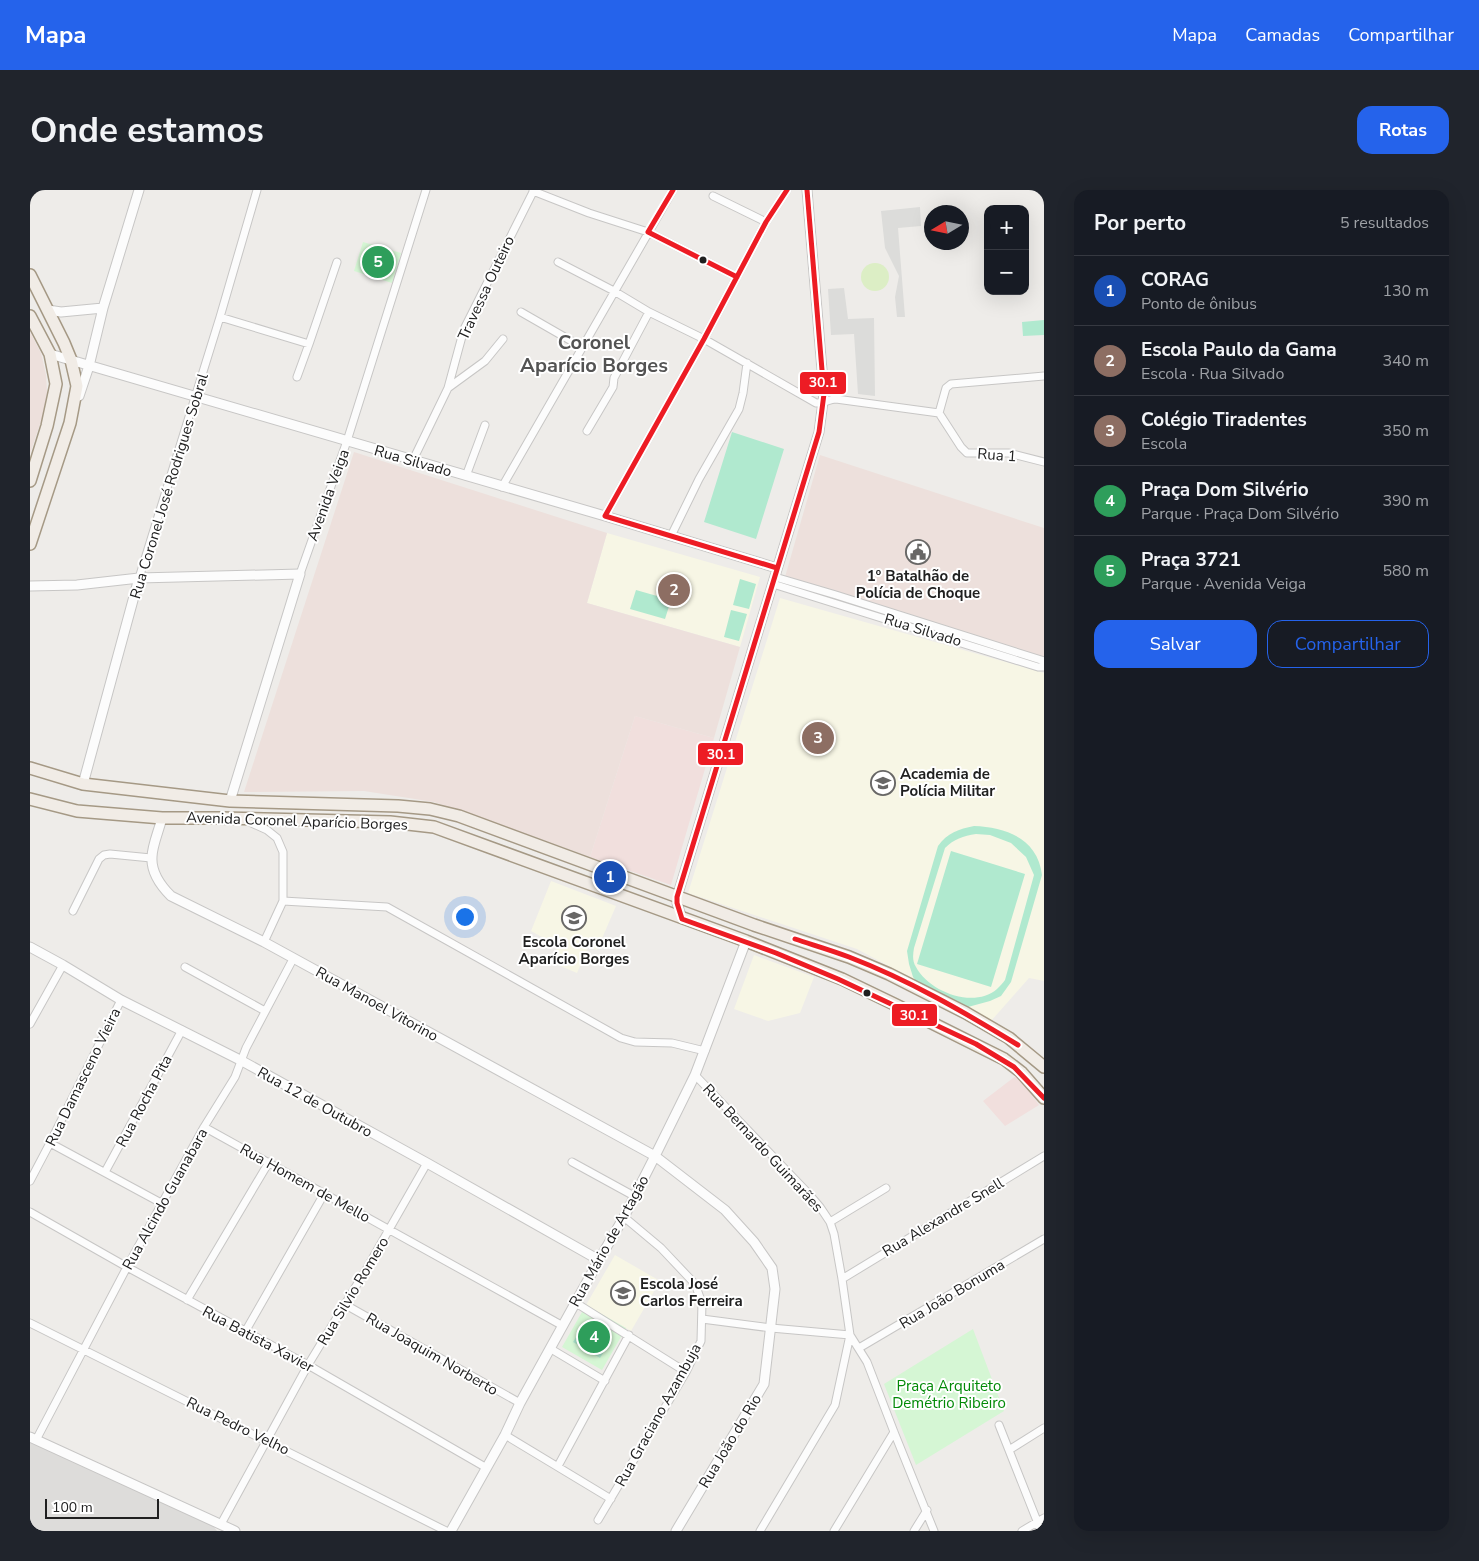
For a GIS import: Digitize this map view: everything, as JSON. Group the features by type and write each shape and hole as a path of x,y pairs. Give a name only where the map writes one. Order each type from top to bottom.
{"main road":[{"path":"30,275 71,360 77,386 70,423 30,544"},
{"path":"30,316 50,354 56,384 47,426 30,480"},
{"name":"Avenida Coronel Aparício Borges","path":"30,768 83,784 230,801 398,806 430,809 459,816 754,925 849,957 888,974 966,1013 1022,1047 1044,1067"},
{"path":"30,775 82,790 230,801"},
{"path":"30,791 78,804 219,818"},
{"name":"Avenida Coronel Aparício Borges","path":"30,799 77,811 162,818 390,822 434,827 746,941 842,979 1004,1059 1020,1072 1044,1098"}],"street":[{"path":"70,423 89,366 103,308 139,190"},
{"name":"Rua Coronel José Rodrigues Sobral","path":"83,784 139,578 196,397 257,190"},
{"name":"Avenida Veiga","path":"230,801 300,574 347,441 426,190"},
{"path":"502,487 673,190"},
{"path":"605,516 704,339 766,222 787,190"},
{"path":"682,919 677,897 819,432 824,402 808,190"},
{"path":"533,191 589,213 648,232 737,277"},
{"name":"Travessa Outeiro","path":"413,460 448,388 464,329 533,191"},
{"path":"713,196 766,222"},
{"path":"297,377 337,262"},
{"path":"558,262 614,291 649,312 704,339 816,403 836,399 939,413 946,388 951,384 1044,376"},
{"path":"48,310 60,312 103,308"},
{"path":"521,312 582,347"},
{"path":"587,431 613,387 614,378 649,312"},
{"path":"220,317 309,344"},
{"path":"448,388 485,361 502,339"},
{"name":"Rua Silvado","path":"50,354 671,536 775,577 813,597 834,603 857,606"},
{"path":"671,536 698,479 739,409 747,363"},
{"name":"Rua 1","path":"939,413 967,453 1009,453 1044,462"},
{"path":"466,476 485,425"},
{"path":"30,586 139,578 300,574"},
{"name":"Rua Silvado","path":"791,586 815,588 836,595 857,606 1026,659 1044,661"},
{"path":"813,597 815,588"},
{"path":"834,603 836,595"},
{"name":"Rua Silvado","path":"1026,659 1038,667 1044,667"},
{"path":"73,911 100,859 104,855 151,858 162,818"},
{"path":"240,818 267,830 277,838 283,852 283,901 264,942"},
{"name":"Rua Manoel Vitorino","path":"151,858 155,874 162,887 172,896 264,942 655,1156"},
{"path":"283,901 387,907 622,1038 635,1042 672,1043 705,1050"},
{"name":"Rua Mário de Artagão","path":"451,1531 624,1217 695,1076 746,941"},
{"name":"Rua 12 de Outubro","path":"30,947 121,1000 242,1061 599,1260"},
{"name":"Rua Alcindo Guanabara","path":"33,1438 204,1127 235,1077 246,1048 293,959"},
{"path":"30,1024 63,965"},
{"path":"185,967 265,1012"},
{"name":"Rua Damasceno Vieira","path":"30,1181 121,1000"},
{"name":"Rua Rocha Pita","path":"105,1172 182,1030"},
{"name":"Rua Bernardo Guimarães","path":"695,1076 808,1193 830,1222 842,1279 850,1335 867,1362 934,1531"},
{"name":"Rua Homem de Mello","path":"204,1127 563,1326"},
{"path":"50,1143 163,1204"},
{"name":"Rua João do Rio","path":"655,1156 725,1210 754,1242 772,1268 775,1289 764,1384 676,1531"},
{"name":"Rua Alexandre Snell","path":"842,1279 1044,1156"},
{"path":"187,1300 268,1162"},
{"path":"572,1162 634,1196"},
{"name":"Rua Silvio Romero","path":"221,1524 308,1365 427,1163"},
{"path":"830,1222 886,1188"},
{"path":"244,1332 324,1194"},
{"name":"Rua Batista Xavier","path":"30,1212 127,1268 308,1365 485,1467"},
{"name":"Rua Graciano Azambuja","path":"598,1520 686,1372 701,1341 702,1302 695,1284 661,1248 624,1217"},
{"name":"Rua João Bonuma","path":"859,1348 1044,1239"},
{"path":"576,1303 686,1372"},
{"name":"Rua Joaquim Norberto","path":"344,1304 520,1404"},
{"path":"702,1319 771,1328 850,1335 835,1406 760,1531"},
{"name":"Rua Pedro Velho","path":"30,1323 268,1440 446,1531"},
{"path":"558,1466 629,1336"},
{"path":"551,1349 604,1381"},
{"path":"999,1425 1041,1520 1041,1531"},
{"path":"1009,1450 1044,1428"},
{"path":"834,1531 894,1432"},
{"path":"505,1435 610,1499"},
{"path":"33,1438 235,1531"},
{"path":"914,1531 927,1510"},
{"path":"1022,1531 1041,1520"}],"shaded area":[{"path":"920,207 921,226 898,228 905,317 897,317 895,297 899,276 885,248 881,211"},
{"path":"844,288 848,319 874,318 875,396 858,394 854,334 831,335 828,289"},
{"path":"30,332 41,353 46,375 47,393 42,418 30,454"},
{"path":"354,452 607,533 587,603 740,647 714,738 635,716 590,857 434,802 364,791 244,792"},
{"name":"1º Batalhão de Polícia de Choque","path":"820,455 1044,528 1044,659 785,577"},
{"path":"607,533 760,577 740,647 587,603"},
{"name":"Academia de Polícia Militar","path":"780,598 1044,673 1044,981 1029,978 991,1021 857,949 688,893"},
{"path":"635,716 714,738 671,885 590,857"},
{"name":"Escola Coronel Aparício Borges","path":"551,881 616,906 597,950 588,947 577,973 551,962 558,946 531,931"},
{"path":"754,955 814,977 800,1013 768,1021 734,1009"},
{"path":"1017,1075 1039,1105 1005,1126 983,1101"},
{"name":"Escola José Carlos Ferreira","path":"615,1255 660,1281 631,1331 586,1305"},
{"path":"30,1440 211,1523 217,1531 36,1531 30,1528"}],"green space":[{"path":"363,242 401,253 392,283 354,271"},
{"path":"875,263 885,267 889,277 885,287 875,291 865,287 861,277 865,267"},
{"path":"1044,320 1044,335 1023,336 1022,322"},
{"path":"732,432 784,449 756,539 704,522"},
{"path":"740,579 756,584 749,609 733,605"},
{"path":"636,590 671,600 665,619 630,609"},
{"path":"731,610 747,614 739,641 724,637"},
{"path":"974,826 998,829 1018,837 1034,852 1042,875 1011,982 1001,996 968,1007 955,1005 919,985 913,977 907,951 938,846 949,835 958,830","holes":["976,834 990,835 1011,843 1026,857 1034,875 1005,980 997,989 987,995 976,998 953,995 931,984 922,976 914,962 914,950 945,848 955,840 963,837"]},
{"path":"951,851 1025,874 991,987 917,964"},
{"path":"586,1305 626,1328 602,1370 562,1347"},
{"path":"583,1326 610,1342 600,1358 573,1342"},
{"name":"Praça Arquiteto Demétrio Ribeiro","path":"973,1329 1004,1411 916,1465 884,1384"}],"transit line":[{"name":"30.1","path":"673,190 648,232 737,277"},
{"name":"30.1","path":"777,568 605,516 704,339 766,222 787,190"},
{"name":"30.1","path":"807,190 824,394 819,432 677,897 677,903 682,919 776,953 838,979 976,1044 1014,1067 1044,1098"},
{"name":"30.1","path":"795,939 842,954 915,986 1018,1045"}],"place":[{"name":"Praça 3721","path":"378,262"},
{"name":"1º Batalhão de Polícia de Choque","path":"918,552"},
{"name":"Escola Paulo da Gama","path":"674,590"},
{"name":"Colégio Tiradentes","path":"818,738"},
{"name":"Academia de Polícia Militar","path":"883,783"},
{"name":"CORAG","path":"610,877"},
{"name":"Escola Coronel Aparício Borges","path":"574,918"},
{"name":"Escola José Carlos Ferreira","path":"623,1293"},
{"name":"Praça Dom Silvério","path":"594,1337"}],"district":[{"name":"Coronel Aparício Borges","path":"594,354"}]}
